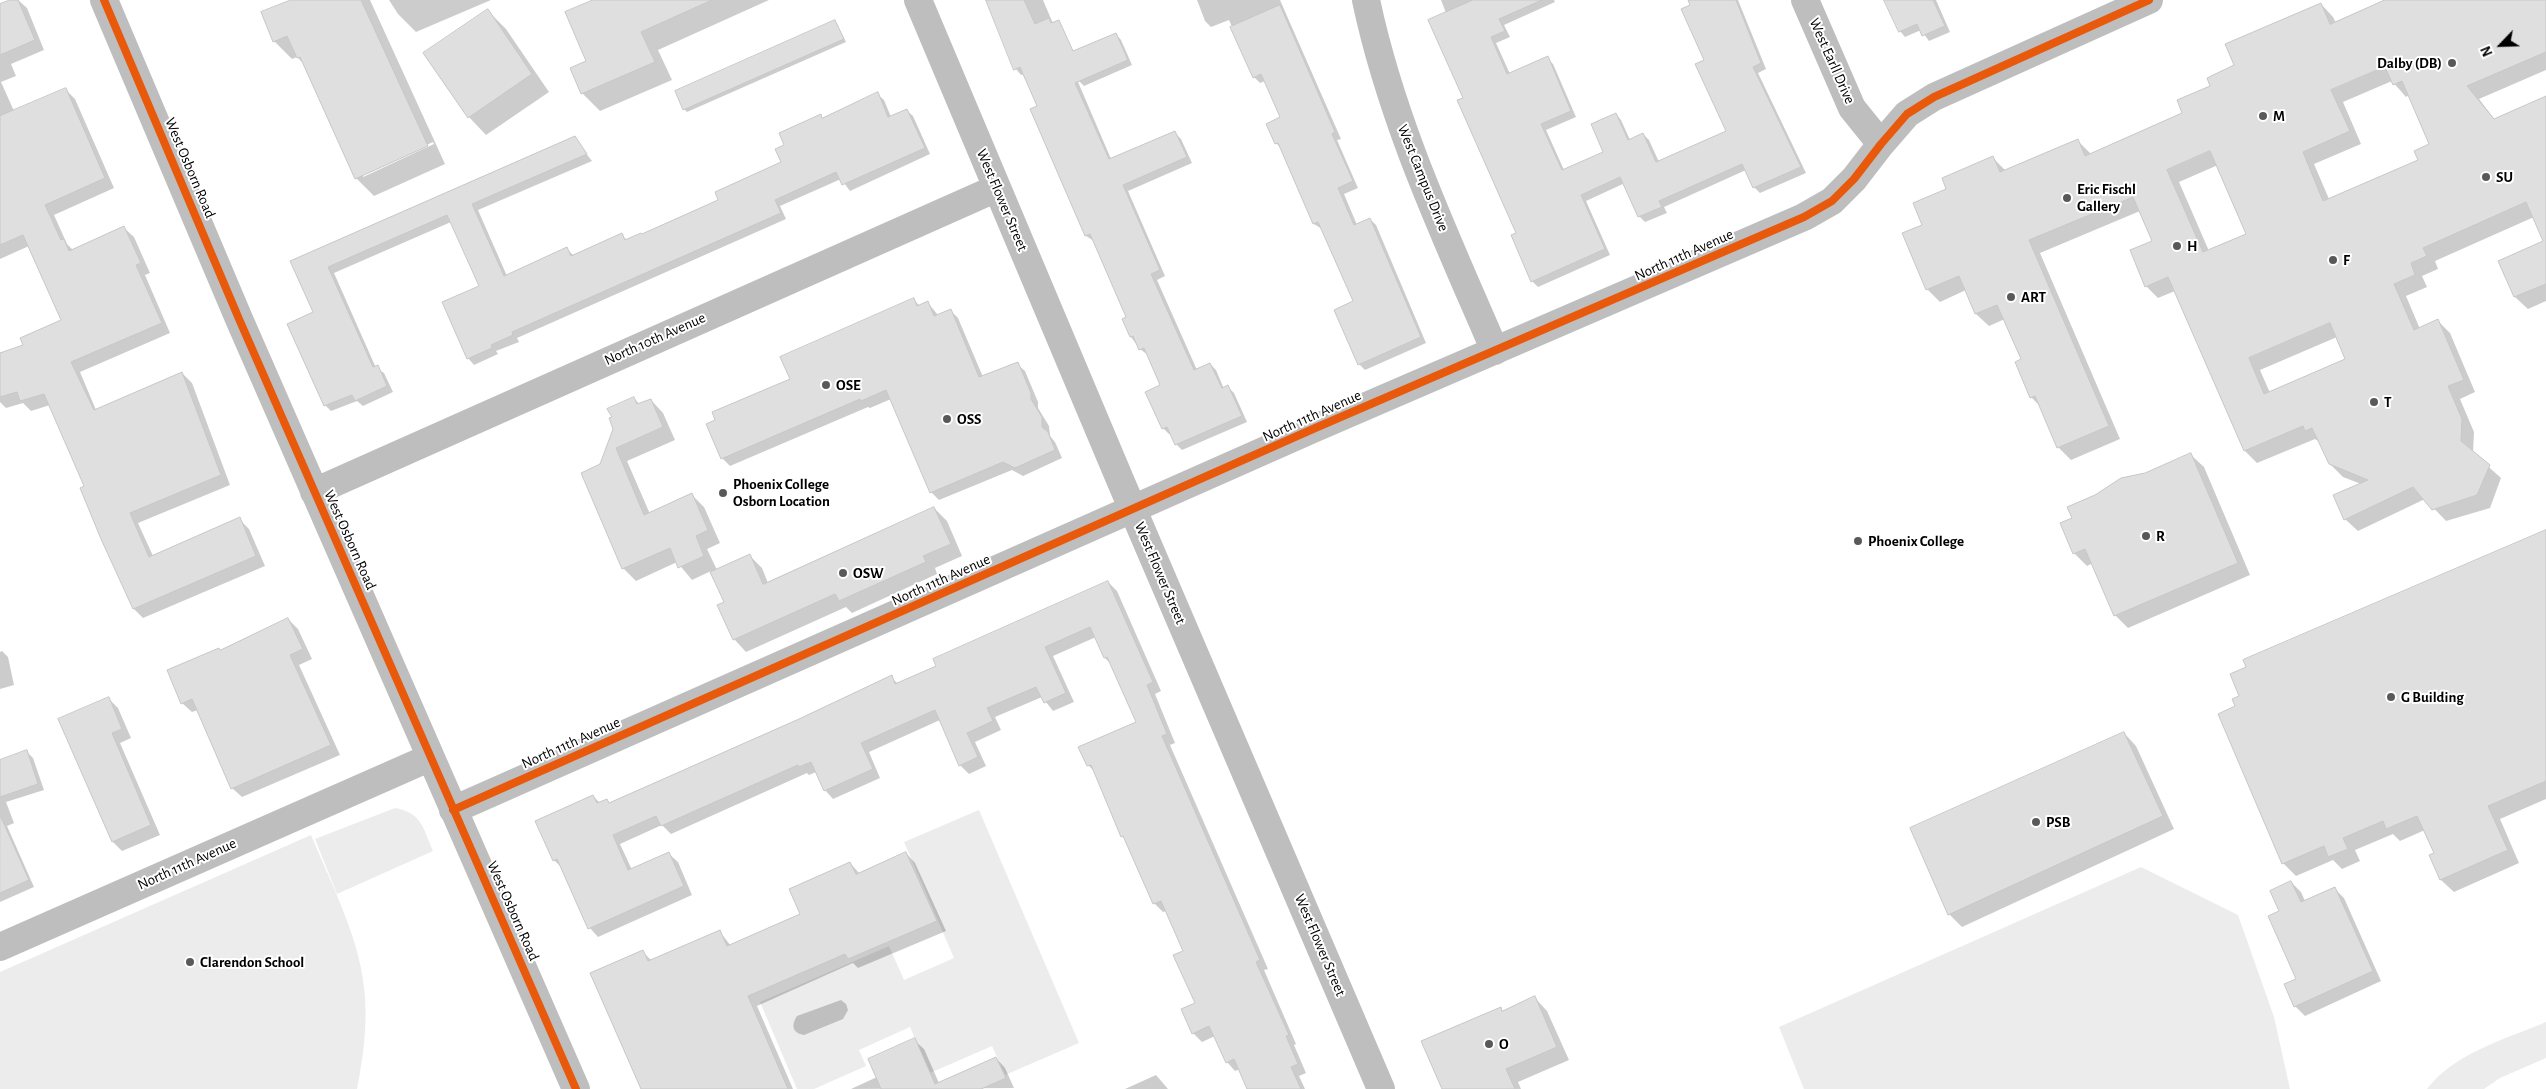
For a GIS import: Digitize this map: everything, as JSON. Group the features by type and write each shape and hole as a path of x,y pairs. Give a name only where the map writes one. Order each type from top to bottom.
{"street":[{"name":"West Osborn Road","path":"104,0 429,758 576,1089"},
{"name":"West Flower Street","path":"918,0 1133,510 1382,1089"},
{"name":"West Campus Drive","path":"1366,0 1380,62 1406,140 1495,351"},
{"name":"West Earll Drive","path":"1805,0 1852,108 1881,144"},
{"name":"North 11th Avenue","path":"453,810 1804,217 1832,200 1854,179 1881,144 1908,114 1934,96 2149,0"},
{"name":"North 10th Avenue","path":"314,492 997,188"},
{"name":"North 11th Avenue","path":"0,948 429,758"}],"shaded area":[{"path":"395,808 404,810 416,818 424,829 433,851 337,894 315,839"},
{"path":"979,810 1079,1043 1005,1075 992,1046 930,1073 910,1027 859,1050 866,1066 814,1089 797,1089 760,1002 889,946 904,980 954,958 904,842"},
{"name":"Clarendon School","path":"311,835 345,915 363,977 365,1032 357,1089 0,1089 0,972"},
{"path":"2141,867 2238,915 2274,1017 2290,1089 1804,1089 1779,1027"},
{"path":"841,1000 846,1004 848,1010 843,1019 804,1035 795,1030 793,1025 797,1016"},
{"path":"2546,1022 2546,1058 2500,1078 2484,1089 2427,1089 2438,1076 2466,1056"}],"building":[{"path":"10,0 18,0 35,40 0,55 0,4"},
{"path":"291,0 361,0 428,146 355,179 300,57 297,58 287,36 273,42 261,12"},
{"path":"593,0 712,0 641,32 655,62 581,94 570,68 586,61 565,12"},
{"path":"986,0 1024,0 1035,24 1049,18 1051,23 1059,20 1073,51 1116,33 1128,60 1075,83 1109,159 1175,131 1187,157 1123,185 1160,270 1151,274 1194,370 1210,363 1222,388 1228,385 1242,416 1175,445 1167,427 1162,429 1145,392 1160,385 1144,348 1139,350 1133,336 1130,337 1122,319 1126,317 1090,234 1085,236 1030,109 1037,106 1020,67 1014,70"},
{"path":"1473,0 1542,0 1499,19 1505,31 1491,37 1507,74 1548,56 1571,111 1541,124 1562,170 1603,152 1591,124 1616,113 1628,140 1643,133 1656,162 1726,131 1695,64 1704,60 1681,9 1690,5 1688,0 1736,0 1761,63 1753,67 1801,167 1753,188 1742,164 1659,201 1662,207 1638,217 1620,177 1581,195 1605,249 1531,282 1511,235 1516,233 1457,100 1463,98 1428,20"},
{"path":"1884,0 1933,0 1945,26 1922,36 1917,24 1899,32"},
{"path":"2385,0 2546,0 2546,52 2467,86 2494,119 2546,96 2546,284 2514,297 2498,261 2543,241 2526,202 2423,248 2427,256 2411,263 2415,275 2394,284 2414,330 2438,319 2464,380 2448,386 2462,419 2461,441 2490,465 2477,495 2432,510 2413,487 2344,520 2333,495 2368,480 2329,464 2312,428 2305,431 2303,426 2244,451 2168,277 2145,287 2130,250 2152,241 2133,197 2029,240 2109,426 2057,448 2035,396 2030,398 2015,362 2021,359 1997,305 1975,314 1959,276 1926,290 1902,233 1922,225 1913,203 1946,189 1942,178 1993,156 2000,172 2078,139 2085,156 2182,113 2177,100 2210,86 2207,78 2234,65 2225,44 2321,3 2330,24","holes":["2385,67 2393,85 2402,81 2429,144 2414,151 2418,160 2323,201 2303,152 2350,131 2331,90","2210,151 2246,234 2203,252 2167,170","2330,323 2345,359 2264,394 2249,358"]},
{"path":"1280,5 1335,132 1332,134 1353,181 1338,188 1354,225 1370,218 1421,337 1358,365 1334,310 1353,301 1318,222 1313,224 1278,143 1275,144 1266,124 1280,117 1261,74 1253,78 1230,27"},
{"path":"488,9 532,74 468,118 423,53"},
{"path":"835,20 844,39 683,110 675,91"},
{"path":"66,88 105,178 45,205 61,240 64,239 69,251 124,226 141,263 136,265 162,323 71,362 94,410 182,372 221,475 130,513 149,557 240,517 256,556 133,609 101,539 80,488 84,486 44,394 20,401 17,392 0,397 0,353 23,345 20,338 61,320 23,235 0,245 0,116"},
{"path":"878,92 888,117 907,109 925,148 842,185 836,172 775,200 781,213 512,332 513,335 491,345 492,348 467,359 442,302 479,286 447,215 328,267 373,367 378,365 387,386 355,401 352,395 324,406 287,324 313,312 290,261 575,136 587,154 472,204 504,276 567,247 571,256 622,233 625,240 642,234 718,200 715,192 781,162 775,149 784,145 779,133 821,114 822,118"},
{"path":"914,298 917,306 928,301 934,316 951,309 979,377 1018,362 1031,393 1031,399 1042,417 1042,427 1048,432 1055,450 1015,468 1003,462 930,493 886,390 861,401 860,399 721,459 706,424 715,420 712,412 790,379 780,357"},
{"path":"634,397 637,404 651,399 663,427 616,448 644,515 692,493 708,530 696,536 704,556 678,568 670,548 622,569 581,473 600,464 613,429 609,418 612,417 607,409"},
{"name":"R","path":"2191,453 2238,563 2114,616 2085,549 2073,554 2060,523 2072,518 2067,507 2095,495 2121,478 2145,473"},
{"name":"OSW","path":"934,507 951,544 923,556 926,562 839,601 835,594 733,640 717,605 724,602 710,572 750,554 763,584"},
{"name":"G Building","path":"2546,530 2546,781 2488,806 2508,850 2440,880 2429,855 2434,853 2417,816 2386,829 2383,821 2343,838 2348,849 2328,857 2324,846 2282,864 2218,714 2235,706 2232,699 2239,696 2230,674 2246,667 2243,660"},
{"path":"1108,581 1153,682 1147,685 1167,734 1162,736 1260,960 1256,962 1289,1035 1286,1036 1298,1064 1291,1067 1301,1089 1247,1089 1234,1059 1226,1063 1209,1026 1192,1034 1181,1009 1195,1003 1173,955 1183,951 1161,901 1153,904 1123,836 1121,837 1091,765 1087,766 1078,747 1136,722 1107,657 1104,658 1090,627 1045,647 1066,693 1044,703 1036,687 987,708 993,721 967,733 978,757 959,766 935,710 861,743 873,769 824,791 811,762 799,767 798,765 661,826 656,816 613,835 628,870 669,852 684,886 588,929 557,859 553,861 535,821 593,795 597,803 607,799 609,803 799,719 892,675 895,684 936,666 933,659"},
{"path":"288,618 303,649 290,655 331,745 231,789 192,699 181,704 167,670 219,648 220,650"},
{"path":"109,697 122,729 112,733 151,825 112,842 58,719"},
{"name":"PSB","path":"2124,732 2163,816 1948,915 1910,828"},
{"path":"27,750 38,784 0,797 0,760"},
{"path":"0,815 29,880 0,893"},
{"path":"906,852 937,921 848,959 845,954 748,996 788,1089 641,1089 590,973 643,950 648,961 720,930 727,946 800,914 789,889 850,862 856,874"},
{"path":"2291,881 2301,902 2335,887 2373,971 2294,1007 2284,984 2296,979 2268,916 2279,911 2270,891"},
{"name":"O","path":"1535,996 1557,1047 1506,1069 1515,1089 1442,1089 1421,1041 1501,1007 1502,1011"},
{"path":"915,1038 935,1084 996,1057 1006,1078 981,1089 881,1089 868,1059"}],"cycle path":[{"path":"104,0 239,319 576,1089"},
{"path":"453,810 1313,429 1804,217 1832,201 1854,179 1907,114 1934,97 2149,0"}],"place":[{"name":"Dalby (DB)","path":"2452,63"},
{"name":"M","path":"2263,116"},
{"name":"SU","path":"2486,177"},
{"name":"Eric Fischl Gallery","path":"2067,198"},
{"name":"H","path":"2177,246"},
{"name":"F","path":"2333,260"},
{"name":"ART","path":"2011,297"},
{"name":"OSE","path":"826,385"},
{"name":"T","path":"2374,402"},
{"name":"OSS","path":"947,419"},
{"name":"Phoenix College Osborn Location","path":"723,493"},
{"name":"R","path":"2146,536"},
{"name":"Phoenix College","path":"1858,541"},
{"name":"OSW","path":"843,573"},
{"name":"G Building","path":"2391,697"},
{"name":"PSB","path":"2036,822"},
{"name":"Clarendon School","path":"190,962"},
{"name":"O","path":"1489,1044"}]}
